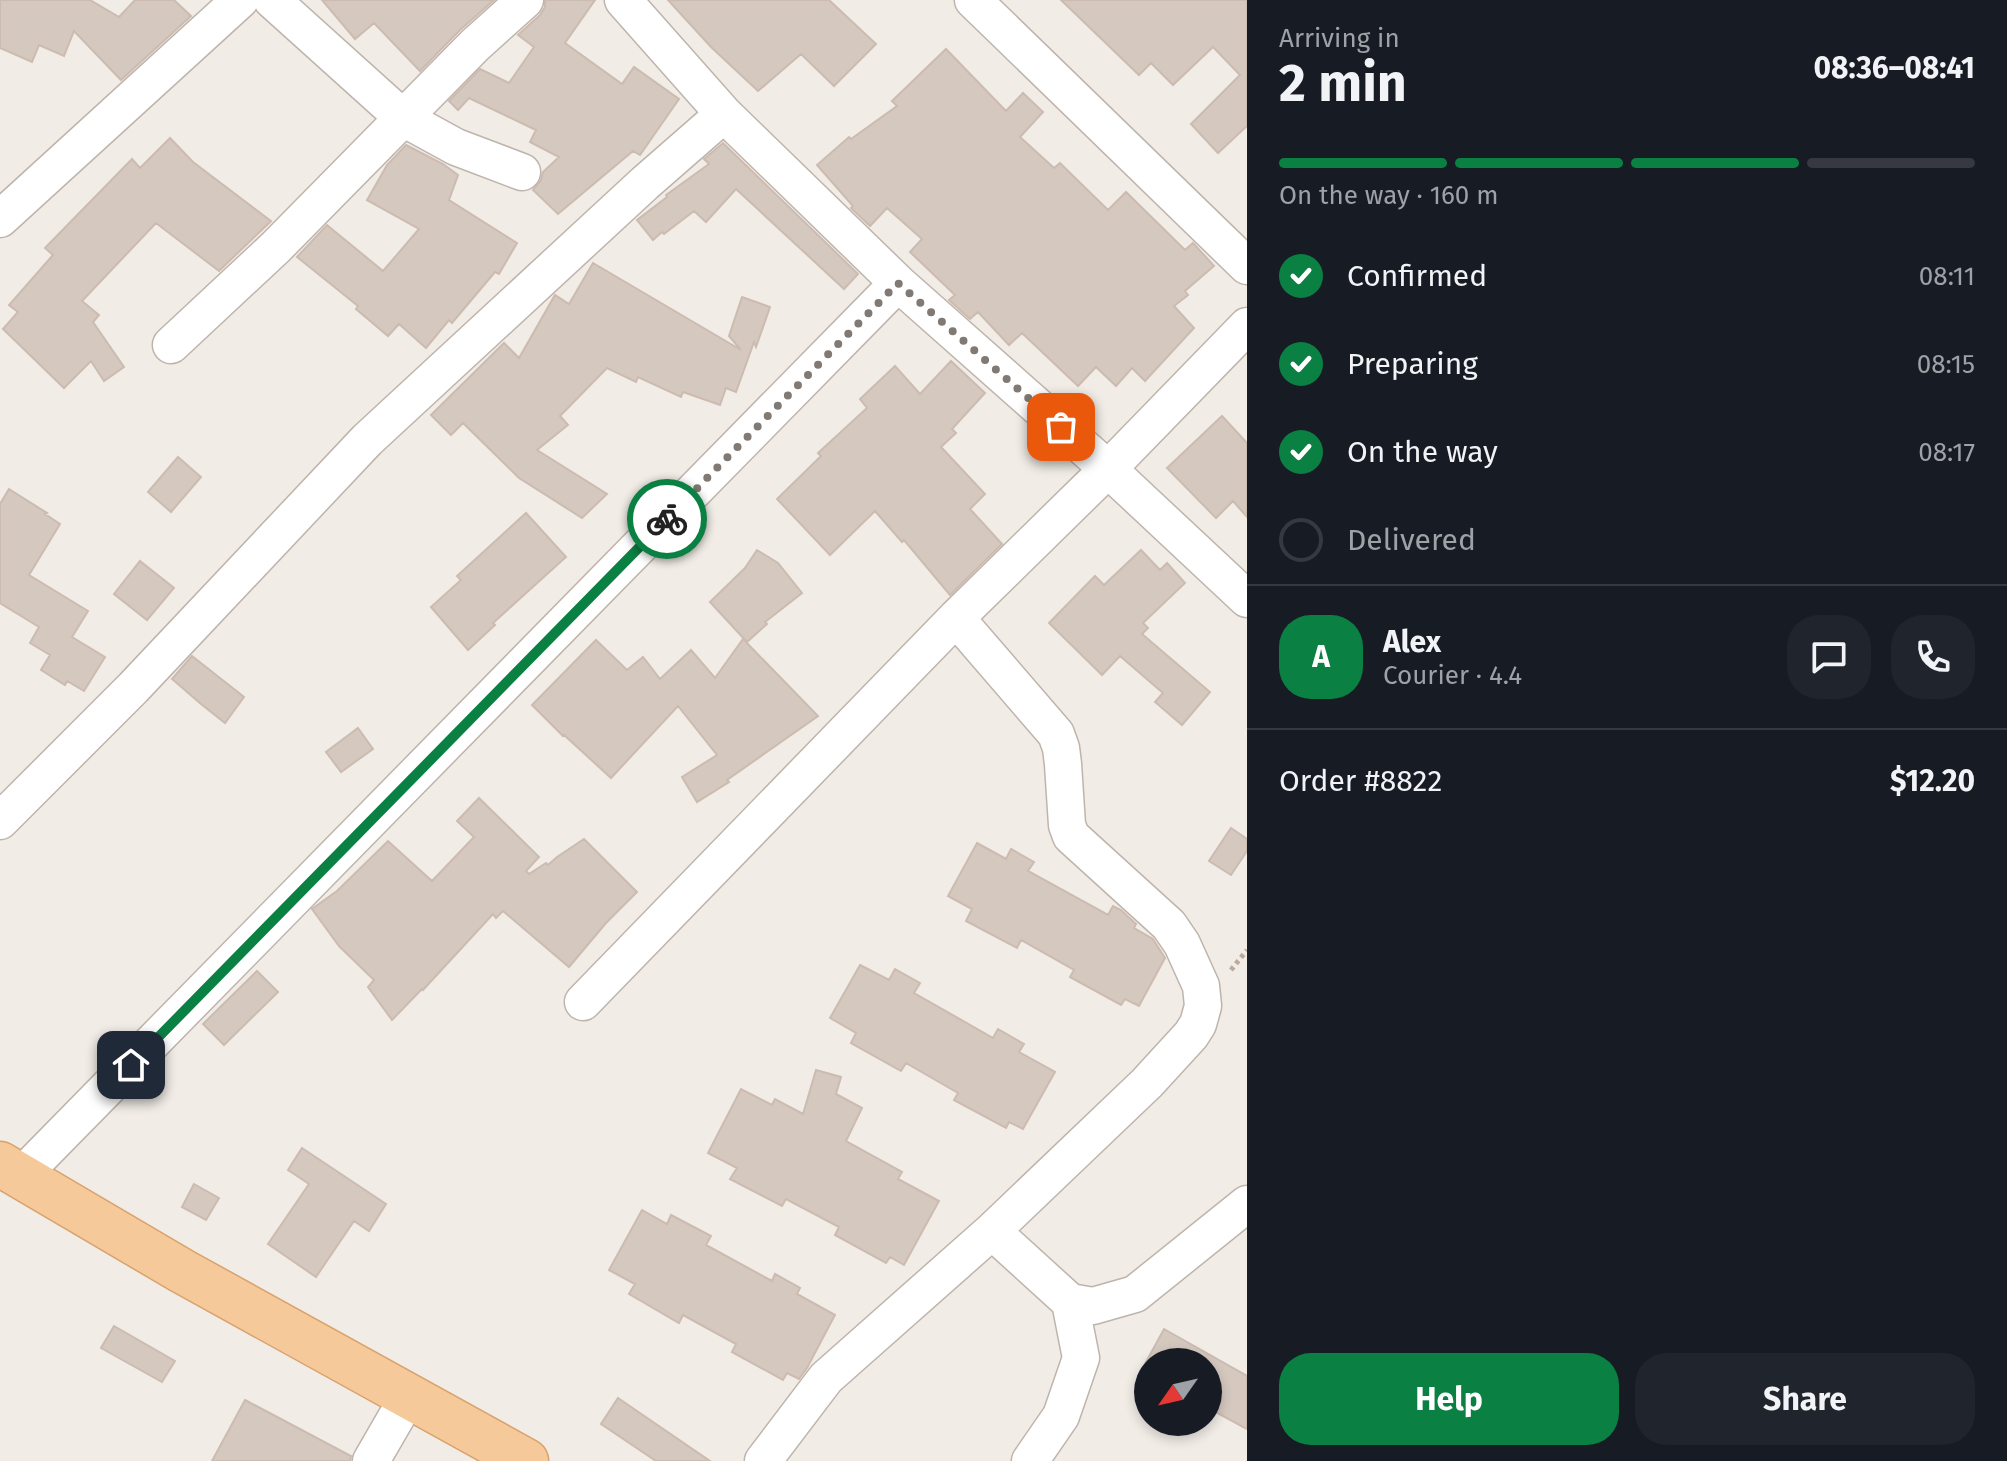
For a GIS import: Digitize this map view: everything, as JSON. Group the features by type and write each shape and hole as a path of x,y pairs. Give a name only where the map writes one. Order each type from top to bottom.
{"main road":[{"path":"11,1170 182,1271 526,1461"}],"street":[{"path":"0,219 240,0"},
{"path":"272,0 403,118 456,147 522,172"},
{"path":"171,345 276,247 475,45 525,0"},
{"path":"623,0 724,114 898,283 1108,469 1247,599"},
{"path":"973,0 1247,266"},
{"path":"0,821 133,688 367,440 724,114"},
{"path":"11,1170 898,283"},
{"path":"583,1002 956,618 1108,469 1247,326"},
{"path":"763,1461 826,1378 992,1231 1147,1083 1191,1035 1203,1006 1201,986 1182,944 1169,925 1071,836 1067,825 1061,748 1056,734 956,618"},
{"path":"992,1231 1070,1302 1093,1306 1135,1294 1247,1204"},
{"path":"1030,1461 1061,1416 1081,1358 1070,1302"},
{"path":"372,1461 408,1397"}],"building":[{"path":"0,0 90,0 119,17 135,0 174,0 191,16 121,80 74,31 64,56 39,45 32,62 0,48"},
{"path":"322,0 494,0 420,71 374,23 355,39"},
{"path":"545,0 595,0 565,43 622,84 634,67 679,99 640,155 633,151 558,214 533,190 543,172 559,157 530,142 536,130 469,98 458,110 449,101 480,69 509,83 534,47 518,35 540,15"},
{"path":"668,0 829,0 876,44 834,86 801,54 758,91 711,47"},
{"path":"1061,0 1247,0 1247,126 1218,153 1191,124 1240,75 1213,47 1173,85 1151,63 1139,75"},
{"path":"946,49 1006,111 1023,93 1043,112 1020,137 1054,168 1060,163 1108,210 1126,192 1185,250 1193,243 1214,266 1185,291 1188,295 1174,306 1194,328 1145,381 1132,368 1116,386 1096,367 1078,386 1022,333 1009,345 978,312 970,319 949,300 955,295 910,252 922,239 887,208 870,226 851,208 853,206 817,165 849,137 851,139 897,106 892,101"},
{"path":"170,138 193,162 271,221 219,271 156,223 82,301 99,315 93,322 124,367 104,381 91,361 64,388 3,329 18,312 9,305 53,255 45,248 132,159 140,168"},
{"path":"723,143 858,274 844,289 736,189 706,222 694,211 653,240 637,220 709,164 704,159"},
{"path":"406,145 458,175 449,200 517,243 499,274 495,272 452,323 449,320 426,348 399,324 388,336 356,309 358,306 297,257 327,225 383,271 419,229 367,200 387,165"},
{"path":"593,263 741,350 729,336 742,297 770,307 736,392 726,388 720,405 683,392 681,397 638,377 636,382 607,368 560,416 568,425 537,450 607,494 582,518 519,478 463,423 451,435 431,415 504,343 519,358 555,295 569,304"},
{"path":"951,361 985,393 952,429 956,433 941,447 985,494 970,509 1002,544 950,595 875,511 830,555 777,499 821,456 818,453 867,408 860,399 895,366 920,394"},
{"path":"1222,416 1247,443 1247,517 1233,501 1216,518 1167,468"},
{"path":"178,457 201,477 171,512 148,492"},
{"path":"9,489 60,524 29,575 88,611 72,637 105,657 84,691 67,681 65,685 41,670 50,655 30,643 39,627 0,603 0,504"},
{"path":"526,513 566,557 468,650 431,607 461,580 457,576"},
{"path":"757,550 778,563 802,593 765,622 767,624 747,642 710,602 745,568"},
{"path":"1141,550 1160,570 1167,563 1185,583 1143,623 1148,628 1142,634 1210,692 1182,725 1155,702 1163,693 1120,656 1102,675 1049,623 1095,576 1104,585"},
{"path":"140,561 174,588 147,620 114,594"},
{"path":"743,639 818,716 697,802 682,777 717,755 678,706 611,778 532,705 596,640 627,670 643,657 660,679 691,650 715,678"},
{"path":"192,656 244,697 225,723 172,679"},
{"path":"358,728 373,749 341,772 326,752"},
{"path":"479,798 539,857 526,871 529,874 546,863 548,865 584,839 637,892 569,967 503,911 496,918 493,914 392,1020 368,987 374,980 339,946 312,909 337,891 388,841 432,881 474,837 457,821"},
{"path":"1231,828 1247,839 1247,851 1231,875 1209,861"},
{"path":"977,843 1006,859 1011,849 1034,862 1028,871 1108,915 1113,906 1121,910 1136,924 1134,928 1153,939 1165,958 1139,1006 1125,999 1121,1005 1070,977 1074,970 1021,940 1017,948 966,921 972,909 948,896"},
{"path":"860,965 889,980 895,969 920,983 914,993 993,1038 998,1029 1024,1044 1019,1052 1055,1072 1023,1129 1009,1122 1006,1128 954,1100 958,1093 906,1063 901,1071 851,1043 856,1033 830,1018"},
{"path":"257,971 278,992 224,1045 203,1024"},
{"path":"816,1070 841,1077 836,1094 862,1108 846,1141 902,1172 898,1179 939,1201 904,1265 890,1257 886,1263 835,1235 839,1227 786,1199 782,1206 730,1179 737,1168 708,1153 741,1089 772,1105 775,1099 803,1114"},
{"path":"302,1148 386,1204 369,1231 354,1221 316,1277 268,1244 309,1184 288,1170"},
{"path":"194,1184 219,1198 206,1220 182,1207"},
{"path":"642,1210 667,1224 671,1215 711,1236 706,1245 772,1281 775,1274 800,1288 797,1294 835,1315 799,1379 787,1373 783,1380 732,1352 736,1344 683,1315 679,1323 629,1294 635,1284 609,1270"},
{"path":"114,1326 175,1361 162,1382 101,1348"},
{"path":"1164,1329 1198,1348 1154,1348"},
{"path":"1222,1362 1247,1376 1247,1429 1222,1416"},
{"path":"618,1398 710,1461 656,1461 601,1424"},
{"path":"245,1400 351,1456 350,1461 212,1461"}],"way so far":[{"path":"667,519 898,283 1061,427"}],"route":[{"path":"131,1065 667,519"}]}
